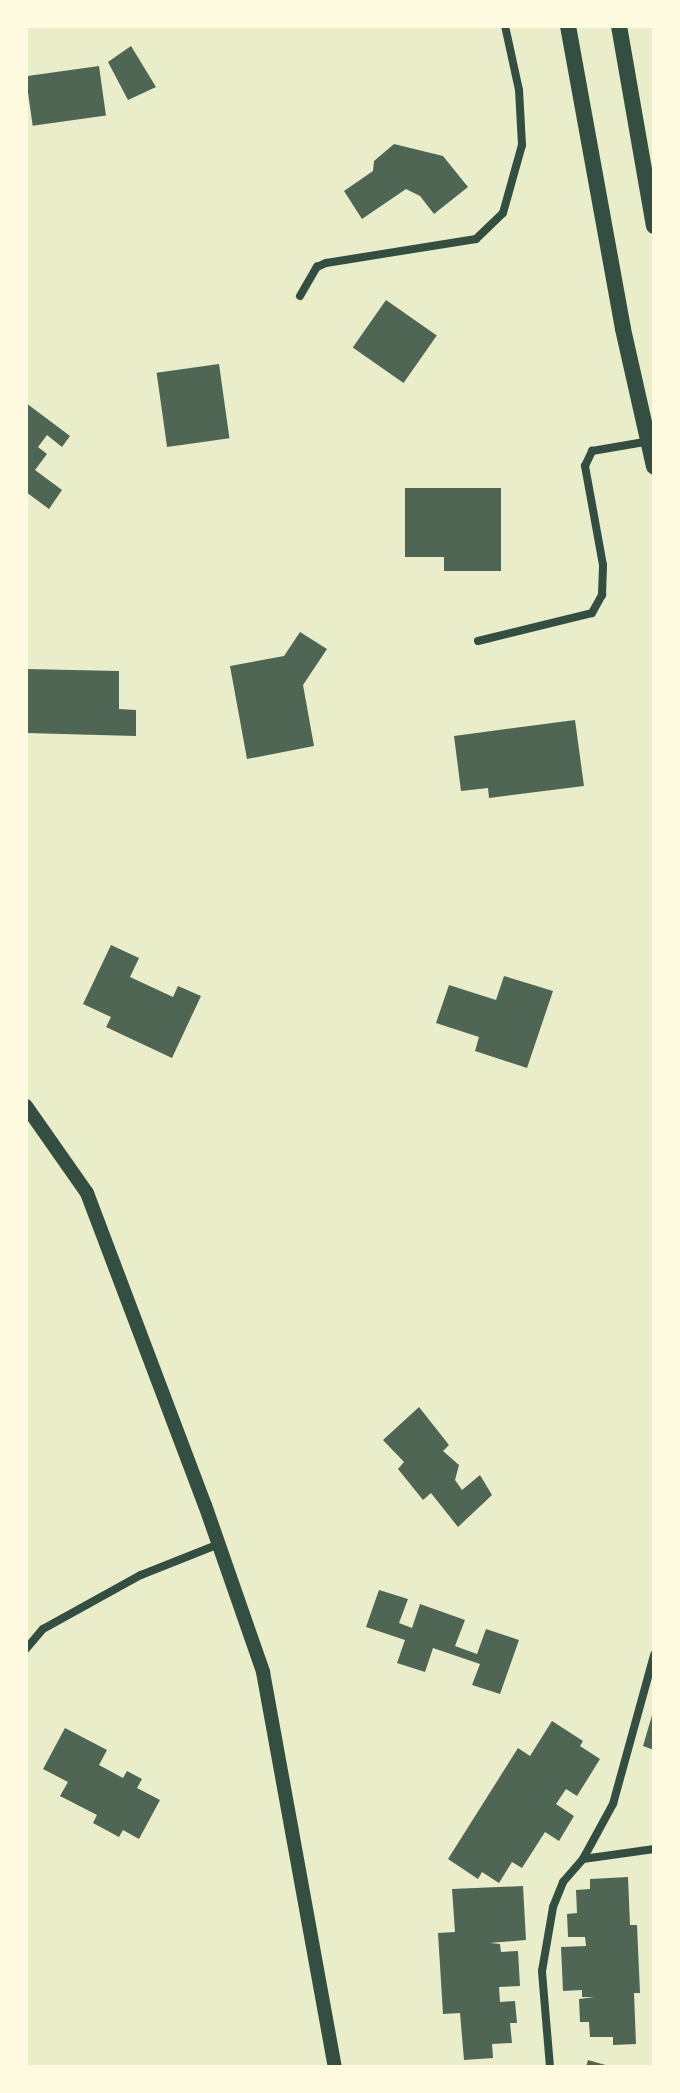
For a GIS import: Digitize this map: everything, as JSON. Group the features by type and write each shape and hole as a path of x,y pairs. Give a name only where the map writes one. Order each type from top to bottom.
{"main road":[{"path":"568,26 623,329 652,440 654,467"},
{"path":"619,26 654,226"}],"street":[{"path":"300,296 317,267 326,263 476,239 503,213 522,145 519,90 505,26"},
{"path":"478,641 592,613 602,595 603,565 585,466 592,451 652,440"},
{"path":"26,1106 87,1193 219,1544 263,1672 335,2067"},
{"path":"26,1649 43,1629 141,1575 219,1544"},
{"path":"550,2067 542,1971 553,1907 563,1882 583,1859 613,1804 654,1655"},
{"path":"583,1859 654,1849"}],"building":[{"path":"131,46 156,87 128,100 108,62"},
{"path":"99,66 106,116 33,126 26,76"},
{"path":"394,144 443,156 468,187 434,214 420,196 406,189 362,219 344,191 373,171 374,161"},
{"path":"386,300 437,336 404,383 353,348"},
{"path":"219,364 229,438 167,447 157,373"},
{"path":"26,403 70,436 62,447 47,435 38,447 47,454 35,470 62,490 49,509 26,492"},
{"path":"405,488 501,488 501,571 444,571 444,557 405,557"},
{"path":"300,632 327,649 303,685 314,746 247,759 230,666 284,656"},
{"path":"26,669 119,671 119,709 136,710 136,736 26,733"},
{"path":"575,720 584,786 489,798 488,788 461,791 454,736"},
{"path":"111,945 139,958 130,977 173,997 178,986 201,996 172,1058 106,1027 111,1017 83,1004"},
{"path":"504,976 553,991 527,1068 475,1051 479,1037 436,1023 449,985 496,1000"},
{"path":"419,1407 449,1445 443,1451 459,1465 455,1480 462,1490 480,1475 492,1495 458,1527 431,1493 423,1500 398,1469 404,1462 383,1440"},
{"path":"379,1590 408,1599 399,1623 412,1628 420,1604 465,1620 455,1646 477,1654 486,1629 519,1640 500,1694 472,1685 480,1664 433,1648 425,1672 397,1663 405,1640 366,1627"},
{"path":"654,1713 654,1750 643,1746"},
{"path":"552,1721 583,1741 580,1746 600,1759 577,1796 566,1789 556,1804 574,1816 559,1841 545,1832 522,1868 512,1862 499,1883 482,1872 478,1879 448,1859 518,1748 530,1756"},
{"path":"65,1728 107,1750 99,1765 123,1778 127,1771 142,1779 137,1788 160,1800 139,1839 123,1830 119,1837 93,1823 97,1815 60,1796 68,1782 43,1769"},
{"path":"628,1877 630,1925 637,1925 640,1993 634,1993 636,2044 613,2045 613,2037 590,2037 589,2022 580,2022 579,1999 594,1997 582,1997 582,1990 563,1991 561,1947 586,1946 585,1937 568,1937 567,1914 577,1913 576,1890 590,1889 590,1879"},
{"path":"523,1886 526,1940 490,1943 500,1944 501,1952 518,1951 520,1986 499,1987 500,2002 515,2001 517,2023 510,2023 512,2043 492,2044 493,2058 464,2060 460,2013 443,2014 438,1933 455,1932 452,1889"},
{"path":"588,2060 609,2066 609,2067 586,2067"}]}
